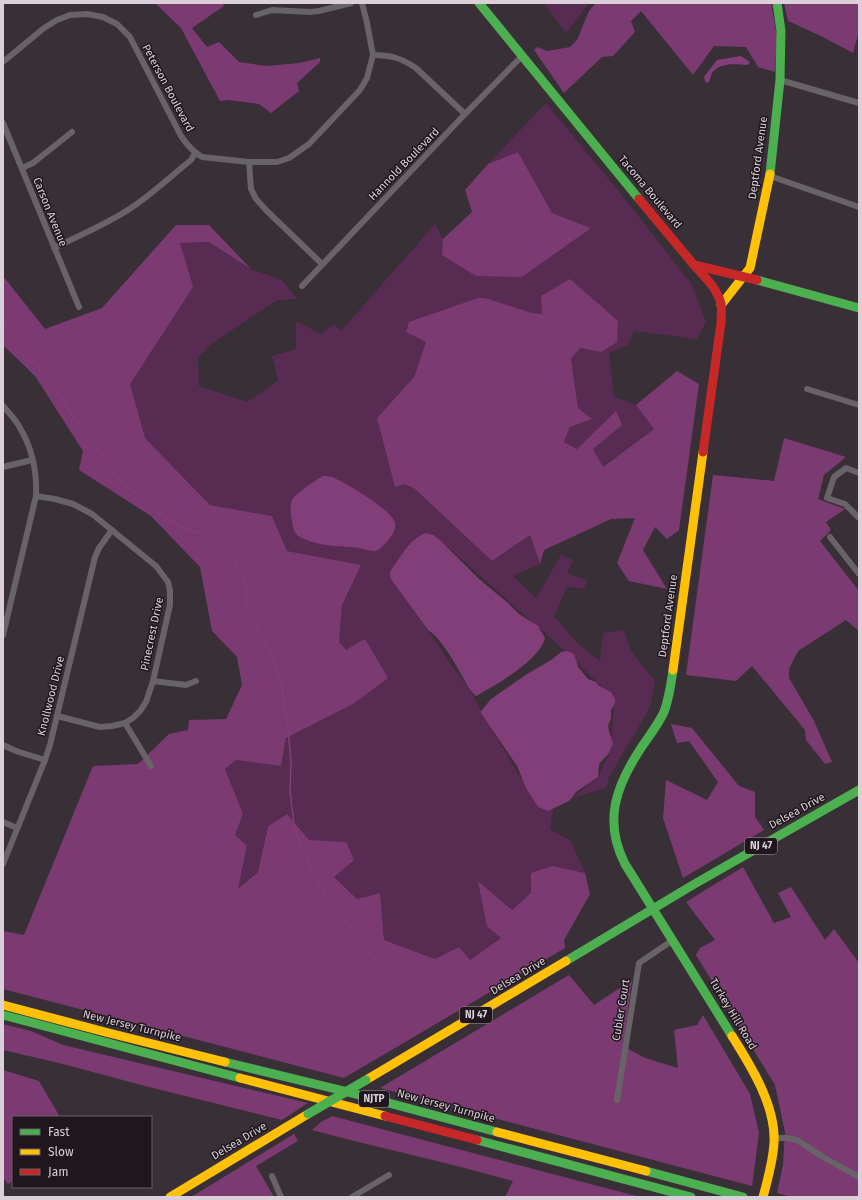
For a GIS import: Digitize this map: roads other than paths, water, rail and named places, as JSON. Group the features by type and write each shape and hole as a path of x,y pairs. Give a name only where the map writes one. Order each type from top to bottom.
{"main road":[{"name":"Tacoma Boulevard","path":"479,3 694,265"},
{"name":"Deptford Avenue","path":"721,305 750,268 770,176 780,80 781,31 777,3"},
{"name":"Deptford Avenue","path":"653,909 618,850 614,814 619,787 628,767 653,731 667,704 673,670 720,329 721,305 718,295 694,265"},
{"path":"694,265 743,276 859,308"},
{"name":"Delsea Drive","path":"170,1197 308,1114 493,1006 653,909 859,790"},
{"name":"Turkey Hill Road","path":"653,909 747,1060 761,1086 769,1111 774,1138 772,1157 763,1197"},
{"name":"New Jersey Turnpike","path":"3,1005 344,1092 743,1197"},
{"name":"New Jersey Turnpike","path":"3,1016 691,1197"}],"street":[{"path":"256,15 272,10 319,11 351,3"},
{"path":"54,248 113,219 131,208 191,160 195,153 202,156 249,162 277,162 289,158 309,144 360,90 367,78 373,55 369,29 362,3"},
{"name":"Peterson Boulevard","path":"3,62 56,20 70,15 87,14 103,17 117,24 130,37 181,136 189,148 195,153"},
{"path":"373,55 392,56 408,62 465,114"},
{"name":"Hannold Boulevard","path":"302,286 522,56"},
{"path":"780,80 859,103"},
{"name":"Carson Avenue","path":"3,123 79,308"},
{"path":"22,168 33,163 72,132"},
{"path":"249,162 251,189 256,199 266,211 322,264"},
{"path":"770,176 859,207"},
{"path":"807,389 859,405"},
{"path":"3,406 20,427 30,449 37,479 36,496 3,635"},
{"path":"3,467 32,460"},
{"path":"859,472 846,468 834,477 827,498 845,504 859,518"},
{"name":"Pinecrest Drive","path":"36,496 55,499 78,507 92,514 156,566 168,582 170,591 170,605 146,702 140,711 126,723"},
{"name":"Knollwood Drive","path":"3,864 45,760 95,557 99,548 112,530"},
{"path":"830,536 859,574"},
{"path":"152,681 186,685 196,681"},
{"path":"57,716 100,727 126,723 151,766"},
{"path":"3,745 16,751 45,760"},
{"path":"3,822 18,828"},
{"name":"Cubler Court","path":"617,1100 639,963 673,940"},
{"path":"774,1138 797,1140 823,1157 859,1177"},
{"path":"352,1197 389,1175"},
{"path":"272,1176 281,1197"}],"waterway":[{"path":"3,322 61,397 72,415 119,479 143,498 148,505 158,513 183,528 201,534 226,552 234,560 246,584 246,604 248,612 274,661 282,685 291,762 290,791 294,824 299,841 316,879 329,900 362,941 382,970"}]}
